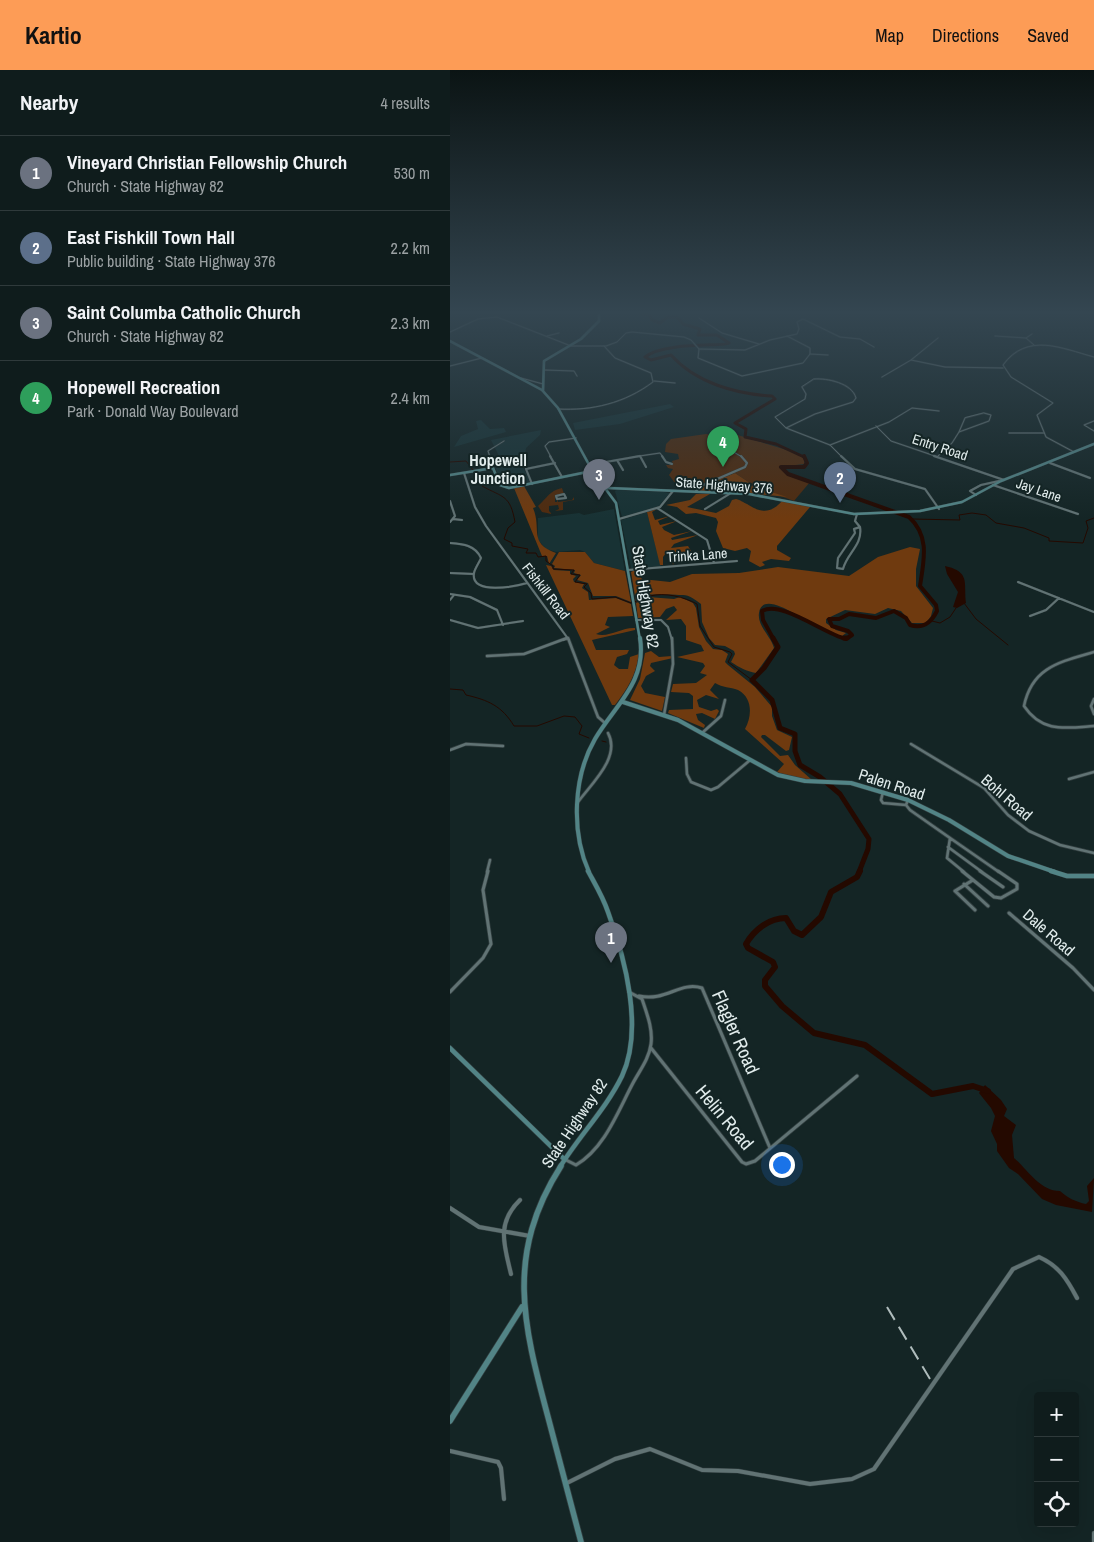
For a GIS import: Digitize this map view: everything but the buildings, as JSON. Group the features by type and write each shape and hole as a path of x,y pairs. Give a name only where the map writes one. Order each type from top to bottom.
{"main road":[{"name":"State Highway 82","path":"527,382 543,391 558,409 569,425 592,471 612,495 619,519 642,651 641,667 636,682 591,747 582,770 578,802 580,845 584,861 608,911 632,1014 632,1038 628,1058 619,1082 564,1159 543,1198 524,1260 522,1308 530,1353 581,1542"},
{"path":"543,384 543,391"},
{"name":"State Highway 376","path":"608,488 624,487 695,493 731,493 780,499 857,514 908,512 939,509 962,502 1002,480 1050,463 1094,444"},
{"path":"450,475 492,468 498,482 504,487 532,484 592,471"},
{"path":"612,495 615,490 624,487"},
{"name":"Palen Road","path":"623,702 664,715 702,733 778,775 819,783 851,783 883,792 949,820 1008,856 1067,876 1094,876"},
{"path":"617,710 635,706"},
{"path":"450,1048 540,1138 564,1159"},
{"path":"450,1421 522,1308"}],"street":[{"path":"538,382 543,384"},
{"path":"558,409 571,411 621,401 630,398 653,382"},
{"path":"661,382 675,383"},
{"path":"809,382 802,387 806,394 805,399 779,413 776,418 779,424 830,445 850,467 924,490 939,509"},
{"path":"786,428 815,414 850,404 855,400 856,396 850,390 836,382"},
{"path":"1018,382 1053,403 1037,415 1044,433 1049,440 1075,453"},
{"path":"830,445 916,407 939,411"},
{"path":"938,457 952,442 959,432 962,422 969,416 984,413 991,416 984,424 959,432"},
{"path":"1094,421 1084,425 1094,432"},
{"name":"Entry Road","path":"876,426 891,442 1002,480"},
{"path":"1009,432 1044,433"},
{"path":"562,477 546,444 576,438"},
{"path":"492,468 488,451 504,441"},
{"path":"695,493 701,486 745,467 747,463 744,458 732,451"},
{"path":"589,466 656,453 660,453 666,462 672,464"},
{"path":"640,456 646,467"},
{"path":"617,460 623,470"},
{"path":"532,484 526,469 555,463"},
{"path":"1050,463 1090,478"},
{"name":"Fishkill Road","path":"464,473 477,512 568,638 598,717 606,724"},
{"path":"976,495 970,491 981,485 1002,480"},
{"name":"Jay Lane","path":"993,485 1078,514"},
{"path":"619,519 657,508 668,500 674,491"},
{"path":"705,509 731,493"},
{"path":"450,501 455,514 450,522"},
{"path":"657,508 706,540 710,545 714,563"},
{"path":"857,514 855,520 860,527 859,543 845,560 843,568 837,568 838,558 855,533 854,529 860,527"},
{"path":"453,519 462,520"},
{"path":"450,543 468,546 478,551 481,558 474,574 477,582 490,588 509,588 527,583"},
{"name":"Trinka Lane","path":"628,570 737,562"},
{"path":"450,573 474,574"},
{"path":"1018,582 1094,612"},
{"path":"450,594 470,597 497,610 503,625"},
{"path":"450,600 454,595"},
{"path":"1030,616 1046,610 1059,598"},
{"path":"636,620 656,619 666,624 674,657 664,715"},
{"path":"450,620 471,629 523,621"},
{"path":"487,656 524,654 568,638"},
{"path":"1094,652 1045,668 1029,690 1024,706 1035,720 1048,727 1094,726"},
{"path":"1094,699 1091,706 1094,714"},
{"path":"702,733 720,716 725,700"},
{"path":"578,802 611,756 613,742 608,733"},
{"path":"450,750 466,744 503,746"},
{"name":"Bohl Road","path":"911,744 955,770 992,796 1010,817 1030,832 1052,843 1094,854"},
{"path":"686,758 689,779 696,785 711,790 718,787 750,761"},
{"path":"1069,779 1094,772"},
{"path":"883,792 881,800 883,803 907,802 950,837 1017,884 1017,889 1001,898 996,898 947,858 950,837"},
{"path":"948,847 1003,887"},
{"path":"450,992 483,958 491,944 483,890 490,860"},
{"path":"973,880 955,891 975,910"},
{"path":"964,884 988,906"},
{"name":"Dale Road","path":"1009,913 1073,968 1094,990"},
{"name":"Flagler Road","path":"639,996 657,1000 686,986 692,985 702,988 770,1148"},
{"path":"564,1159 576,1165 580,1164 598,1143 644,1066 651,1048 652,1030 639,996 627,992"},
{"name":"Helin Road","path":"651,1048 742,1162 751,1163 857,1076"},
{"path":"511,1274 504,1233 506,1215 520,1200"},
{"path":"450,1208 474,1226 504,1233 530,1236"},
{"path":"566,1484 615,1459 650,1449 702,1470 738,1471 810,1484 852,1479 874,1469 1013,1269 1039,1257 1054,1263 1063,1272 1077,1298"},
{"path":"450,1451 498,1462 501,1468 504,1499"},
{"path":"1094,1532 1094,1542"}],"shaded area":[{"path":"670,404 674,407 620,424 575,430 573,423"},
{"path":"481,420 490,429 504,428 506,432 454,447 461,436 478,429 476,421"},
{"path":"541,430 540,435 526,448 523,467 531,483 508,487 502,485 494,464 501,460 491,440"},
{"path":"731,433 800,454 805,458 804,464 779,467 789,475 810,482 794,501 756,487 735,473 696,491 697,485 689,478 675,483 669,475 673,469 668,468 666,465 673,465 672,461 679,459 678,454 665,452 666,444 671,439 706,434 724,436"},
{"path":"735,473 756,487 787,497 726,491 731,486 723,483 714,486 716,491 699,491 708,484"},
{"path":"524,486 536,507 533,508 539,540 547,549 556,553 549,564 547,556 542,556 514,488"},
{"path":"562,488 564,494 555,498 555,502 557,502 557,498 558,502 572,500 574,497 574,500 563,502 563,510 555,511 559,509 558,505 549,506 549,511 552,514 542,512 538,506 551,493"},
{"path":"615,491 670,493 658,507 622,517"},
{"path":"696,494 710,494 687,507 716,513 729,506 732,500 736,499 762,511 775,508 783,500 810,507 777,546 777,550 791,558 789,561 771,559 762,562 765,565 760,567 749,561 751,551 747,548 735,551 723,548 716,531 718,522 716,518 696,513 686,514 677,507 666,505 690,500"},
{"path":"614,509 625,571 594,563 585,552 580,550 556,552 546,549 538,540 538,518 579,513 584,515"},
{"path":"657,509 652,512 655,520 670,516 658,521 660,525 677,521 662,527 664,530 674,535 692,531 671,538 672,540 698,535 674,544 671,548 688,546 691,551 700,552 687,553 685,557 683,554 677,554 673,565 671,554 666,553 663,557 663,565 660,565 647,512"},
{"path":"647,512 661,567 631,568 621,520"},
{"path":"910,547 920,549 916,569 916,586 933,608 931,616 926,623 912,623 901,611 888,608 875,614 845,610 826,619 826,623 836,630 846,633 842,636 813,625 784,608 768,604 762,606 759,618 774,648 756,673 743,669 731,662 735,654 734,651 725,646 715,645 709,638 702,622 701,604 692,598 683,595 648,595 643,596 636,602 631,572 635,570 642,579 670,582 692,574 739,573 778,567 849,576 878,557"},
{"path":"559,552 585,552 594,563 625,571 631,602 616,596 593,596 588,583 577,580 581,575 574,573 575,570 554,568 555,566 552,564"},
{"path":"546,565 551,566 554,570 570,571 570,574 576,576 573,579 574,582 584,584 582,588 588,592 589,600 616,598 631,604 633,616 608,617 605,625 610,627 596,634 606,635 630,628 635,628 635,630 592,640 596,650 629,650 627,654 617,657 614,665 619,669 628,669 630,657 639,654 631,681 615,705 612,705"},
{"path":"945,566 954,569 963,576 966,603 957,608 953,607 958,592 947,574"},
{"path":"648,597 674,599 680,597 693,603 696,608 699,627 706,641 713,649 722,650 728,654 725,662 755,687 772,707 772,716 777,730 792,737 789,750 786,751 765,735 761,737 780,756 788,755 795,765 812,780 794,778 777,772 784,764 745,729 750,713 749,702 743,693 738,690 715,683 710,690 719,699 706,695 697,700 699,707 711,711 717,709 719,711 715,719 702,713 696,714 698,720 705,725 704,728 668,713 669,710 693,709 693,696 689,693 671,692 673,684 696,683 707,675 700,673 705,666 703,663 677,657 704,651 701,645 686,640 686,626 681,619 666,620 677,610 674,606 666,609 660,617 638,618 636,603"},
{"path":"651,651 659,657 672,656 673,658 651,663 650,666 655,671 646,676 641,686 645,693 665,697 662,711 630,700 640,679 645,653"},
{"path":"985,1085 1001,1100 1007,1109 1004,1116 1016,1125 1012,1135 1014,1158 1046,1188 1060,1191 1072,1199 1086,1204 1089,1201 1087,1186 1094,1178 1092,1212 1056,1205 1042,1199 1018,1174 1009,1168 997,1151 997,1144 991,1131 995,1116 979,1093"}],"waterway":[{"path":"708,382 731,390 772,396 775,399 735,423 746,429 745,437 776,444 804,457"},
{"path":"774,640 763,620 762,611 770,609 791,613 846,639 852,635 848,631 832,626 829,619 839,619 849,614 876,618 894,611 906,618 910,625 919,626 929,622 937,611 936,605 920,586 924,549 923,540 916,524 909,517 788,474 781,467 804,467 807,463 804,456"},
{"path":"450,462 466,461 473,470"},
{"path":"474,472 476,477 482,479 484,483 482,486 505,498 511,507 515,522 508,528 504,539 512,543 512,546 528,549 526,553 536,553 538,557 546,556 546,561 553,566 553,569 574,570 571,574 580,575 575,582 587,584 584,587 591,593 592,599 615,597 631,603 650,596 668,595 680,597 697,604 700,626 714,647 730,652 732,654 728,662 752,680"},
{"path":"912,519 960,520 959,515 972,513 986,515 996,523 1024,528 1049,538 1049,541 1083,543 1088,528 1086,521 1094,518"},
{"path":"964,603 976,619 1008,645"},
{"path":"932,621 940,623 950,617 956,608"},
{"path":"773,638 778,647 764,668 752,680 772,700 780,728 795,734 795,751 800,765 820,777 840,794 869,839 868,849 859,872"},
{"path":"450,689 463,690 466,695 494,705 505,713 514,726 537,726 564,716 575,717 582,726 579,734 589,738"},
{"path":"602,741 606,742"},
{"path":"860,871 857,877 831,892 821,917 802,935 794,931 786,918 774,920 753,934 746,944 748,948 773,962 775,967 765,980 765,986 782,1006 814,1033 865,1045 932,1094 973,1086 988,1091"}],"railway":[{"path":"887,1307 930,1379"}],"place":[{"name":"Hopewell Recreation","path":"723,467"},
{"name":"Saint Columba Catholic Church","path":"599,500"},
{"name":"East Fishkill Town Hall","path":"840,503"},
{"name":"Vineyard Christian Fellowship Church","path":"611,963"}],"district":[{"name":"Hopewell Junction","path":"498,469"}]}
